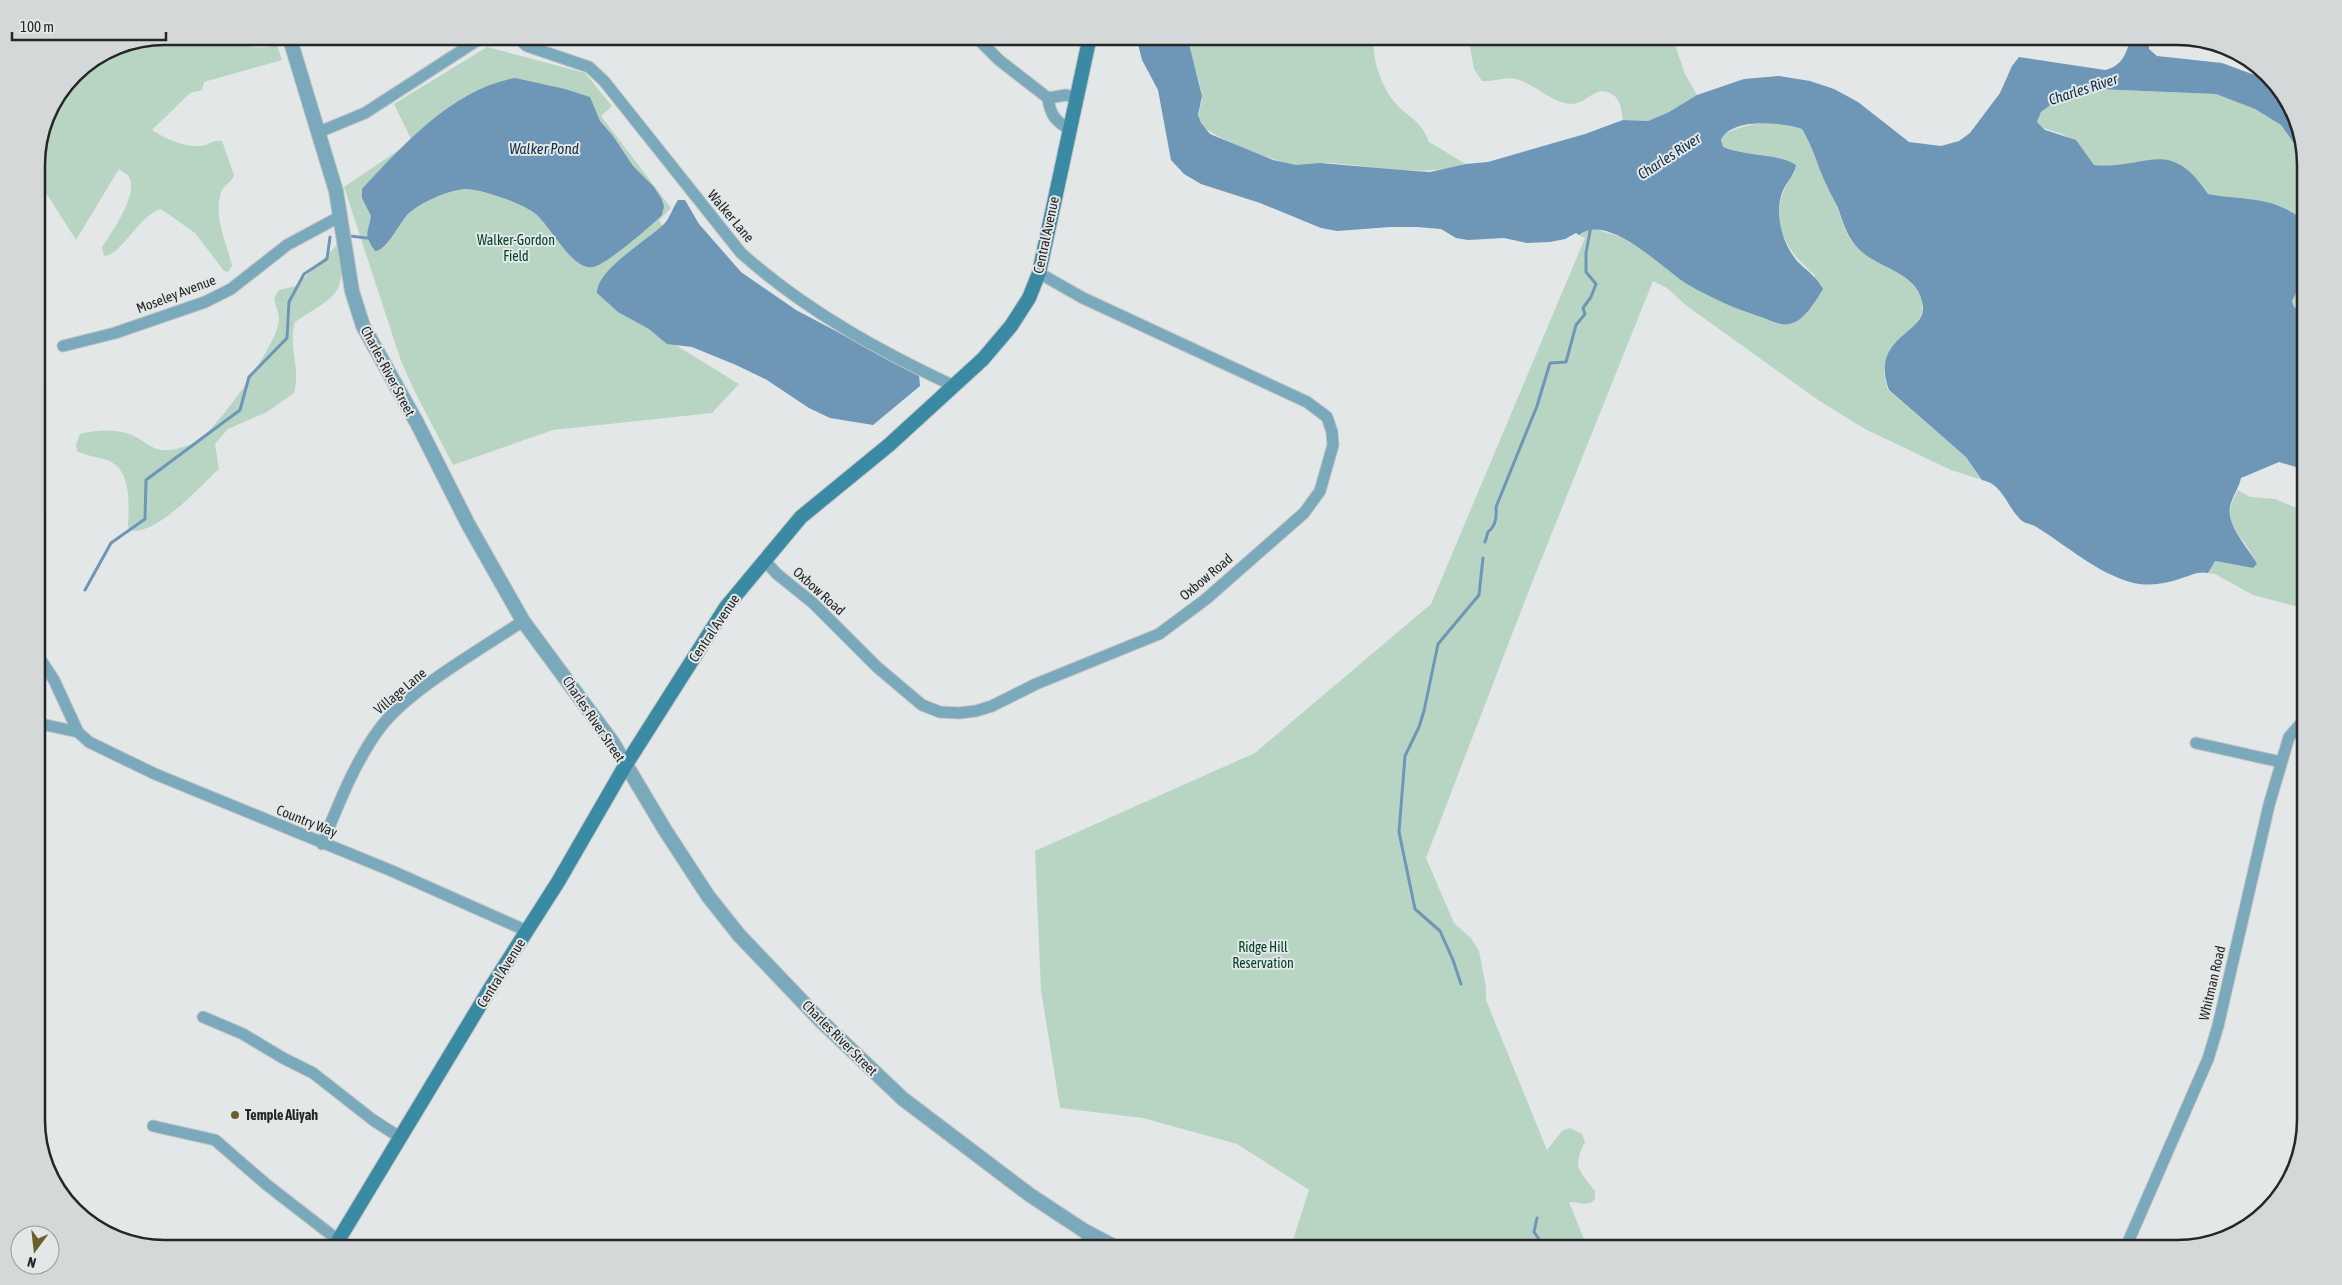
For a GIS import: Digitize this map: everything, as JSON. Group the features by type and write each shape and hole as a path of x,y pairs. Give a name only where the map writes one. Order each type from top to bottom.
{"main road":[{"name":"Central Avenue","path":"338,1240 528,931 625,766 726,607 802,517 889,445 954,386 983,359 1011,326 1028,298 1039,273 1088,45"}],"street":[{"name":"Charles River Street","path":"292,45 320,132 336,191 352,291 363,326 417,424 483,552 524,621 613,743 625,766 708,896 739,935 821,1021 903,1099 1030,1195 1083,1230 1102,1240"},
{"path":"320,132 365,113 470,45"},
{"name":"Walker Lane","path":"526,45 589,67 604,81 741,253 766,276 801,303 853,334 908,365 954,386"},
{"path":"984,45 999,60 1048,98 1066,96 1078,98"},
{"path":"1048,98 1050,113 1058,123 1071,130"},
{"name":"Moseley Avenue","path":"63,346 115,333 205,302 231,289 287,245 339,217"},
{"name":"Oxbow Road","path":"764,560 777,574 812,603 877,667 922,705 940,712 959,714 992,706 1036,684 1160,634 1206,599 1304,514 1320,491 1332,445 1332,432 1326,417 1306,402 1083,298 1039,273"},
{"name":"Village Lane","path":"322,844 349,780 381,727 431,683 524,621"},
{"name":"Country Way","path":"45,667 54,680 78,732 88,742 155,774 322,844 392,871 528,931"},
{"name":"Country Way","path":"45,725 78,732"},
{"name":"Whitman Road","path":"2129,1240 2208,1058 2218,1026 2269,805 2289,737 2297,728"},
{"path":"2196,743 2281,762"},
{"path":"203,1017 243,1034 313,1073 373,1120 401,1138"},
{"path":"153,1126 215,1140 331,1240"},
{"path":"1083,1230 1089,1240"}],"green space":[{"path":"248,45 260,47 277,45 282,60 204,82 202,90 190,93 152,130 168,139 193,146 202,146 222,141 234,175 222,190 219,202 220,221 232,266 228,272 224,271 195,233 161,209 145,219 117,250 104,256 102,247 127,205 130,195 131,186 129,178 119,169 76,240 45,192 45,157 49,134 57,112 65,98 86,75 98,65 119,54 149,46"},
{"path":"1189,45 1374,45 1378,69 1384,86 1392,99 1422,128 1429,142 1466,164 1449,168 1415,171 1331,163 1298,165 1285,163 1244,148 1217,135 1201,124 1199,113 1202,95"},
{"path":"1470,45 1675,45 1685,74 1697,95 1669,112 1648,121 1623,120 1618,100 1607,92 1598,92 1581,102 1565,103 1516,79 1482,81 1474,69"},
{"name":"Walker-Gordon Field","path":"487,47 585,73 612,106 601,116 671,208 659,220 717,322 669,341 739,384 712,413 553,430 453,465 401,361 344,187 412,141 394,104"},
{"path":"2096,89 2216,94 2255,109 2281,125 2296,146 2297,216 2281,207 2258,200 2208,194 2195,177 2182,166 2170,161 2157,160 2094,165 2071,140 2062,134 2046,129 2037,122 2046,107 2081,97"},
{"name":"Ridge Hill Reservation","path":"1777,122 1802,129 1820,165 1850,239 1865,253 1904,277 1919,293 1922,302 1922,313 1917,322 1892,348 1886,359 1884,372 1888,390 1966,457 1982,480 1951,470 1865,429 1818,400 1687,306 1667,288 1653,281 1531,585 1426,858 1454,923 1471,938 1479,951 1486,987 1486,1000 1547,1150 1562,1131 1570,1128 1582,1134 1585,1142 1579,1158 1579,1168 1595,1191 1595,1199 1586,1204 1569,1202 1584,1240 1293,1240 1309,1190 1237,1144 1143,1118 1060,1108 1041,990 1035,851 1255,753 1431,604 1585,238 1579,235 1586,230 1595,229 1621,237 1745,312 1787,325 1797,321 1812,307 1815,275 1793,253 1785,240 1779,214 1786,186 1795,172 1759,157 1745,155 1723,147 1721,142 1723,135 1736,129 1756,124"},
{"path":"337,245 339,246 341,263 339,286 328,300 295,322 293,341 296,384 294,393 267,412 228,429 215,444 219,469 165,518 141,530 130,530 128,526 127,488 121,471 107,460 77,451 76,445 80,434 105,431 123,432 135,436 153,447 164,450 177,449 196,442 218,421 245,385 269,347 279,320 274,298 279,290 296,286"},
{"path":"2297,291 2297,308 2294,307 2292,301"},
{"path":"2238,490 2250,497 2275,499 2297,508 2297,607 2253,595 2215,574 2208,573 2214,561 2253,568 2257,564 2231,521 2232,502"}],"water":[{"name":"Charles River","path":"1138,45 1189,45 1202,96 1198,115 1201,123 1210,134 1273,160 1296,165 1320,163 1430,172 1466,164 1488,162 1585,134 1623,120 1648,121 1669,112 1697,95 1744,79 1779,76 1810,81 1834,89 1858,102 1909,142 1941,146 1959,141 1970,133 2000,93 2012,66 2019,57 2105,70 2120,62 2128,45 2149,45 2149,49 2157,56 2222,63 2257,76 2267,86 2285,112 2291,126 2296,146 2281,125 2255,109 2216,94 2096,89 2071,101 2053,103 2041,112 2037,122 2045,130 2076,140 2094,165 2113,165 2156,159 2169,160 2181,165 2194,176 2208,194 2258,200 2281,207 2297,216 2297,291 2292,301 2294,307 2297,308 2297,467 2279,462 2241,478 2231,503 2230,511 2237,534 2257,564 2253,568 2215,561 2208,573 2198,573 2163,583 2137,584 2117,578 2036,527 2021,520 2000,491 1989,482 1982,480 1966,457 1889,390 1885,372 1886,358 1891,348 1916,324 1921,316 1923,307 1920,295 1905,278 1864,254 1856,246 1845,228 1838,208 1802,129 1770,123 1758,123 1735,128 1721,140 1723,147 1732,150 1780,159 1796,165 1781,196 1779,204 1780,221 1784,238 1792,254 1814,276 1823,289 1805,315 1795,322 1784,324 1744,311 1706,294 1687,284 1635,245 1620,236 1605,231 1591,230 1579,235 1576,233 1565,239 1527,243 1504,238 1468,240 1456,238 1441,229 1417,227 1337,231 1321,228 1260,203 1201,184 1184,174 1171,160 1158,90 1142,60"},
{"name":"Walker Pond","path":"515,78 565,89 590,97 600,121 613,136 633,166 654,187 661,198 664,206 662,215 608,260 593,267 585,266 577,262 569,254 540,218 527,208 500,197 465,189 442,195 412,210 384,247 375,251 368,237 371,216 362,198 362,189 412,137 450,106 492,84"},
{"path":"678,200 685,200 699,224 741,272 796,310 919,375 920,386 873,425 830,418 809,408 767,380 736,365 692,347 667,344 649,329 618,312 597,293 599,284 614,265 664,224"}],"waterway":[{"path":"1485,542 1496,518 1496,507 1537,406 1550,363 1566,362 1576,325 1585,314 1583,308 1591,297 1596,284 1586,272 1586,253 1591,226"},
{"path":"350,236 367,238"},
{"path":"85,590 111,543 145,519 146,480 240,410 249,377 287,338 289,302 304,274 327,259 330,237"},
{"path":"1461,984 1440,931 1415,909 1399,832 1405,756 1419,727 1424,711 1438,644 1479,595 1483,558"},
{"path":"1537,1218 1534,1232 1540,1240"}],"place":[{"name":"Temple Aliyah","path":"235,1115"}]}
